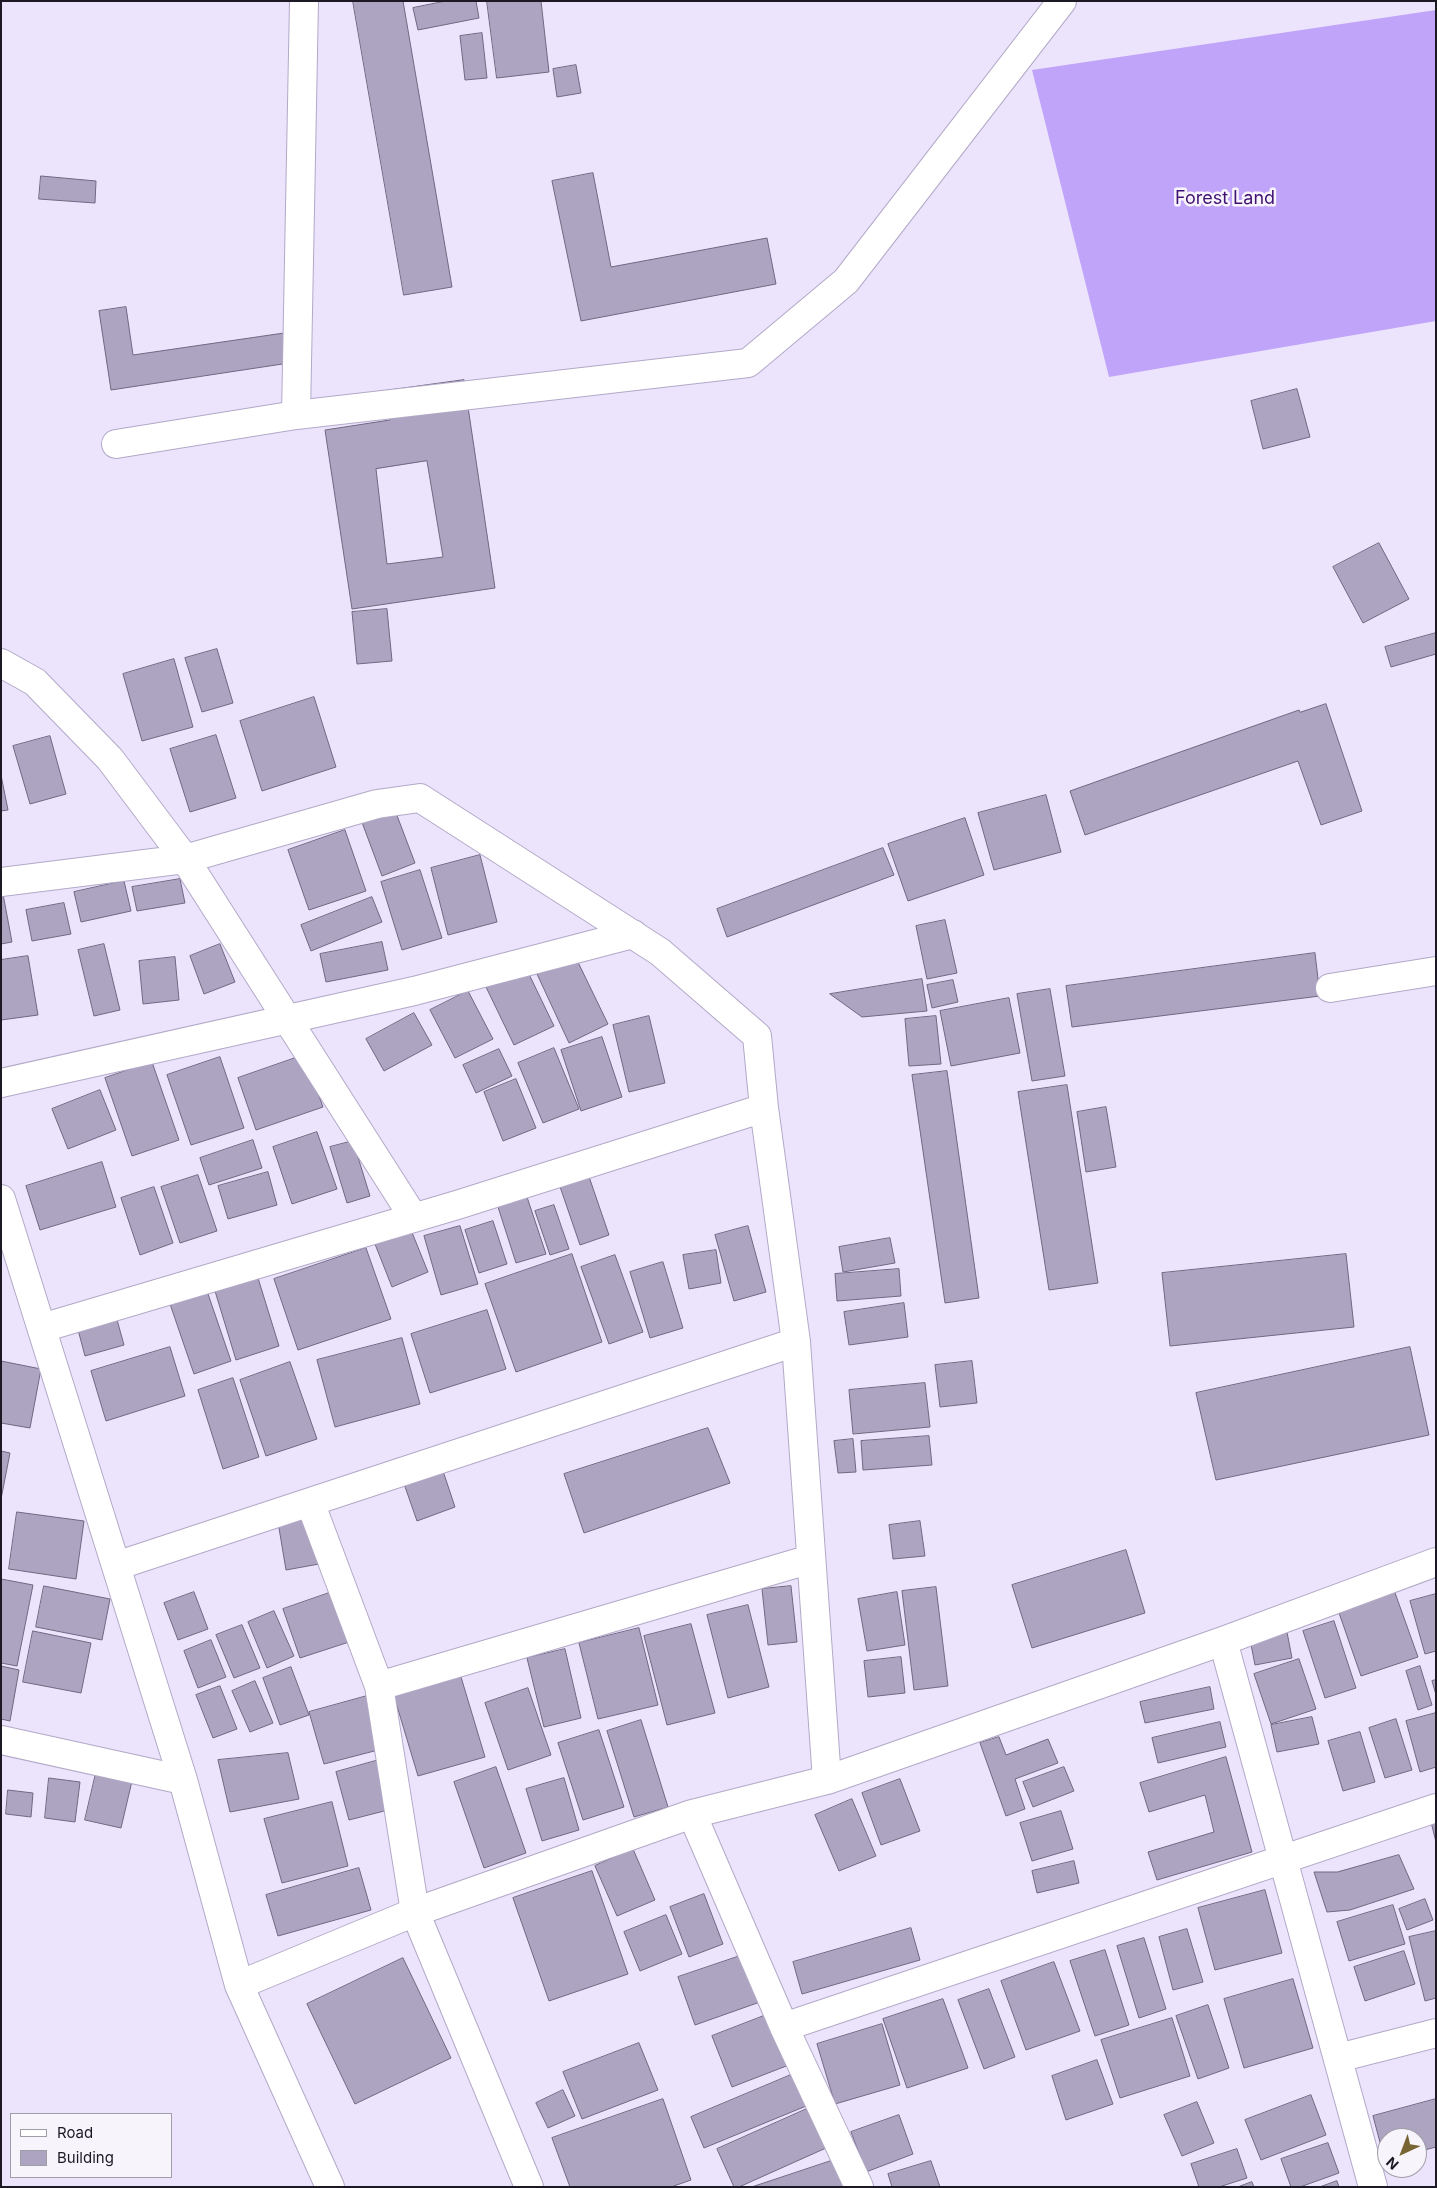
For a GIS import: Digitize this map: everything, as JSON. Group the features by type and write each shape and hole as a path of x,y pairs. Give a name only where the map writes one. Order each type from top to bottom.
{"street":[{"path":"296,415 304,1"},
{"path":"116,444 296,415 748,363 846,281 1062,1"},
{"path":"1,663 35,682 110,759 185,859 414,1218"},
{"path":"1,882 185,859 376,804 420,798 660,952 757,1036 764,1108 796,1342 827,1780"},
{"path":"1,1084 414,991 633,934"},
{"path":"1330,988 1436,971"},
{"path":"42,1328 414,1218 764,1108"},
{"path":"1,1199 183,1780 239,1985 330,2187"},
{"path":"116,1566 796,1342"},
{"path":"310,1502 379,1686 414,1912 529,2187"},
{"path":"379,1686 811,1559"},
{"path":"239,1985 414,1912 692,1814 827,1780 1223,1641 1436,1562"},
{"path":"1223,1641 1373,2187"},
{"path":"1,1740 183,1780"},
{"path":"784,2027 1436,1808"},
{"path":"692,1814 784,2027 859,2187"},
{"path":"1338,2058 1436,2033"}],"green space":[{"name":"Forest Land","path":"1436,10 1436,321 1109,377 1032,70"}],"building":[{"path":"353,1 403,1 452,287 404,295"},
{"path":"446,1 476,1 479,18 418,30 413,8"},
{"path":"487,1 541,1 549,72 497,78"},
{"path":"482,33 487,78 465,80 460,36"},
{"path":"576,65 581,93 557,97 553,69"},
{"path":"593,173 611,267 767,238 776,284 581,321 552,181"},
{"path":"41,176 96,181 95,203 39,199"},
{"path":"126,307 133,355 284,333 289,363 111,390 99,311"},
{"path":"464,380 495,588 352,609 325,430 390,420 385,391","holes":["427,461 443,557 387,564 376,469"]},
{"path":"1297,389 1310,437 1263,449 1251,401"},
{"path":"1379,543 1409,599 1363,623 1333,567"},
{"path":"387,609 392,661 357,664 352,612"},
{"path":"1436,633 1436,654 1391,667 1385,647"},
{"path":"217,649 233,703 202,712 185,658"},
{"path":"174,659 193,727 142,741 123,674"},
{"path":"314,697 336,767 262,791 240,721"},
{"path":"1326,704 1362,811 1321,825 1298,761 1085,835 1070,791 1299,710 1300,712"},
{"path":"216,735 236,798 190,812 170,749"},
{"path":"50,736 66,794 30,804 13,746"},
{"path":"1,775 8,810 1,811"},
{"path":"1046,795 1061,852 994,870 978,813"},
{"path":"393,805 415,863 382,876 360,817"},
{"path":"965,818 984,875 908,901 888,844"},
{"path":"345,830 366,891 309,910 288,850"},
{"path":"883,848 894,875 727,937 717,909"},
{"path":"480,855 497,922 448,935 431,868"},
{"path":"420,870 442,938 402,950 381,882"},
{"path":"180,879 185,903 137,911 132,887"},
{"path":"124,881 131,911 81,922 74,892"},
{"path":"1,894 3,894 12,942 1,944"},
{"path":"372,897 382,922 311,951 301,925"},
{"path":"64,903 71,934 32,941 26,910"},
{"path":"945,920 957,973 927,979 916,926"},
{"path":"382,942 388,970 326,982 320,954"},
{"path":"104,944 120,1010 94,1016 78,950"},
{"path":"220,944 235,982 204,994 190,956"},
{"path":"1315,953 1320,996 1072,1027 1066,986"},
{"path":"28,956 38,1015 1,1020 1,960"},
{"path":"575,956 608,1024 569,1043 537,974"},
{"path":"175,957 179,1000 143,1004 139,961"},
{"path":"526,968 554,1026 514,1045 486,987"},
{"path":"922,979 927,1011 862,1017 830,994"},
{"path":"953,980 958,1002 932,1008 927,985"},
{"path":"1050,989 1065,1076 1032,1081 1017,994"},
{"path":"468,991 493,1039 455,1058 430,1010"},
{"path":"1009,998 1020,1053 951,1066 940,1011"},
{"path":"414,1013 432,1045 384,1071 366,1039"},
{"path":"649,1016 665,1083 629,1092 613,1025"},
{"path":"936,1016 941,1064 909,1066 905,1019"},
{"path":"602,1037 622,1097 581,1111 561,1050"},
{"path":"554,1048 579,1109 543,1123 518,1063"},
{"path":"499,1049 512,1076 476,1093 463,1065"},
{"path":"304,1055 323,1107 256,1130 238,1078"},
{"path":"220,1057 244,1128 191,1145 167,1075"},
{"path":"152,1062 179,1140 132,1156 105,1078"},
{"path":"947,1071 979,1298 945,1303 912,1075"},
{"path":"516,1079 536,1128 503,1141 484,1092"},
{"path":"1067,1085 1098,1283 1049,1290 1018,1092"},
{"path":"100,1090 116,1130 68,1149 52,1109"},
{"path":"1106,1107 1116,1167 1086,1172 1077,1112"},
{"path":"317,1132 337,1189 292,1204 273,1147"},
{"path":"253,1140 262,1168 209,1185 200,1158"},
{"path":"353,1141 370,1196 347,1203 330,1147"},
{"path":"102,1162 116,1207 40,1230 26,1186"},
{"path":"584,1162 609,1235 580,1245 555,1172"},
{"path":"268,1172 277,1205 228,1219 218,1186"},
{"path":"198,1175 217,1231 180,1243 161,1187"},
{"path":"154,1187 173,1243 140,1255 121,1198"},
{"path":"527,1197 546,1254 516,1263 498,1207"},
{"path":"554,1205 569,1249 550,1255 535,1211"},
{"path":"493,1221 507,1264 479,1273 465,1230"},
{"path":"409,1225 428,1272 392,1287 373,1239"},
{"path":"460,1226 478,1284 441,1295 424,1236"},
{"path":"748,1226 766,1292 734,1301 715,1235"},
{"path":"890,1238 895,1263 843,1272 839,1247"},
{"path":"366,1248 391,1319 298,1350 274,1279"},
{"path":"716,1250 721,1283 689,1289 683,1255"},
{"path":"572,1254 602,1342 516,1372 485,1284"},
{"path":"1346,1254 1354,1327 1170,1346 1162,1273"},
{"path":"615,1255 643,1332 609,1344 581,1267"},
{"path":"663,1262 683,1328 650,1338 630,1272"},
{"path":"899,1269 901,1296 837,1301 835,1274"},
{"path":"258,1278 279,1346 236,1360 215,1291"},
{"path":"207,1291 231,1361 194,1374 170,1304"},
{"path":"904,1303 908,1337 849,1345 844,1312"},
{"path":"487,1310 506,1369 430,1393 411,1334"},
{"path":"116,1316 124,1345 85,1356 77,1326"},
{"path":"402,1338 420,1404 335,1427 317,1360"},
{"path":"170,1347 185,1396 106,1421 91,1371"},
{"path":"1410,1347 1429,1435 1216,1480 1196,1393"},
{"path":"1,1361 41,1369 30,1428 1,1423"},
{"path":"972,1361 977,1403 940,1407 935,1365"},
{"path":"290,1362 317,1439 266,1456 240,1380"},
{"path":"233,1378 259,1457 223,1469 198,1390"},
{"path":"925,1383 930,1427 853,1434 849,1390"},
{"path":"708,1428 730,1483 584,1533 564,1474"},
{"path":"929,1436 932,1465 863,1470 861,1441"},
{"path":"853,1439 856,1472 838,1473 834,1441"},
{"path":"1,1451 10,1453 1,1499"},
{"path":"442,1468 455,1507 417,1521 403,1481"},
{"path":"310,1511 319,1564 286,1570 277,1516"},
{"path":"17,1512 84,1521 76,1579 9,1569"},
{"path":"920,1521 925,1556 893,1559 889,1525"},
{"path":"1126,1550 1145,1613 1032,1648 1012,1585"},
{"path":"1,1579 33,1585 17,1666 1,1663"},
{"path":"44,1586 110,1599 102,1640 36,1627"},
{"path":"791,1586 797,1642 768,1645 762,1589"},
{"path":"936,1587 948,1686 914,1690 902,1591"},
{"path":"1394,1590 1418,1657 1361,1676 1338,1610"},
{"path":"194,1592 208,1629 178,1640 164,1603"},
{"path":"332,1592 349,1642 300,1658 283,1609"},
{"path":"897,1592 905,1645 867,1651 858,1599"},
{"path":"1436,1594 1436,1651 1425,1654 1410,1601"},
{"path":"748,1605 769,1687 728,1698 707,1615"},
{"path":"274,1611 294,1656 267,1668 248,1622"},
{"path":"1334,1621 1356,1688 1325,1698 1303,1631"},
{"path":"691,1624 715,1713 667,1725 644,1636"},
{"path":"242,1625 260,1668 234,1678 216,1635"},
{"path":"1286,1627 1292,1658 1255,1665 1249,1634"},
{"path":"639,1628 658,1705 598,1719 579,1643"},
{"path":"33,1631 91,1643 81,1693 23,1682"},
{"path":"211,1640 226,1677 198,1688 184,1651"},
{"path":"565,1649 581,1718 544,1727 527,1658"},
{"path":"901,1657 905,1693 868,1697 864,1661"},
{"path":"1299,1659 1316,1709 1271,1724 1254,1674"},
{"path":"1,1666 19,1670 10,1721 1,1719"},
{"path":"1420,1666 1432,1705 1418,1710 1406,1671"},
{"path":"291,1667 309,1715 280,1725 263,1678"},
{"path":"461,1677 485,1757 418,1776 394,1696"},
{"path":"1436,1680 1436,1695 1432,1681"},
{"path":"255,1681 273,1723 250,1732 232,1691"},
{"path":"220,1686 237,1729 213,1738 196,1695"},
{"path":"1210,1687 1214,1709 1145,1723 1140,1702"},
{"path":"528,1688 551,1755 508,1770 485,1703"},
{"path":"367,1696 382,1749 324,1764 309,1712"},
{"path":"1436,1713 1436,1767 1420,1772 1406,1721"},
{"path":"1312,1717 1319,1744 1277,1752 1271,1725"},
{"path":"1396,1719 1412,1770 1385,1778 1369,1728"},
{"path":"641,1720 668,1807 634,1817 607,1731"},
{"path":"1220,1722 1226,1747 1158,1763 1152,1738"},
{"path":"599,1730 624,1807 583,1820 558,1743"},
{"path":"1360,1732 1375,1782 1343,1791 1328,1741"},
{"path":"999,1737 1006,1755 1048,1739 1058,1763 1015,1779 1025,1809 1006,1816 980,1743"},
{"path":"288,1753 299,1799 230,1812 218,1760"},
{"path":"1226,1757 1252,1852 1157,1880 1148,1852 1214,1832 1205,1795 1149,1812 1140,1783"},
{"path":"379,1760 392,1809 349,1820 336,1772"},
{"path":"496,1767 526,1853 484,1868 454,1782"},
{"path":"1064,1767 1074,1791 1033,1807 1023,1782"},
{"path":"96,1773 132,1781 121,1828 85,1820"},
{"path":"49,1778 80,1782 75,1822 45,1818"},
{"path":"564,1778 579,1830 542,1841 526,1789"},
{"path":"900,1779 920,1831 881,1845 862,1793"},
{"path":"8,1790 33,1793 31,1817 6,1814"},
{"path":"852,1799 876,1856 839,1871 815,1815"},
{"path":"332,1802 348,1866 282,1883 264,1819"},
{"path":"1061,1811 1073,1849 1032,1861 1020,1823"},
{"path":"1436,1821 1436,1842 1431,1822"},
{"path":"633,1849 655,1900 617,1916 595,1866"},
{"path":"1399,1855 1414,1889 1350,1910 1327,1912 1314,1872 1337,1872"},
{"path":"1074,1861 1079,1883 1037,1893 1032,1871"},
{"path":"359,1868 371,1910 278,1936 266,1895"},
{"path":"592,1871 628,1974 549,2001 513,1898"},
{"path":"1265,1890 1282,1953 1215,1970 1198,1908"},
{"path":"704,1894 723,1944 689,1957 670,1907"},
{"path":"1425,1899 1433,1920 1407,1930 1399,1909"},
{"path":"1393,1905 1405,1944 1349,1961 1337,1922"},
{"path":"666,1915 682,1954 640,1971 624,1932"},
{"path":"911,1928 920,1960 802,1994 793,1962"},
{"path":"1187,1929 1203,1982 1173,1990 1159,1937"},
{"path":"1436,1931 1436,1998 1425,2001 1409,1937"},
{"path":"1144,1938 1166,2009 1139,2018 1117,1946"},
{"path":"1105,1950 1129,2025 1095,2036 1070,1961"},
{"path":"1404,1951 1415,1984 1365,2001 1354,1967"},
{"path":"743,1955 760,2002 695,2025 678,1977"},
{"path":"403,1958 451,2058 355,2104 307,2004"},
{"path":"1054,1962 1080,2031 1026,2050 1001,1981"},
{"path":"1293,1979 1313,2048 1244,2068 1224,1999"},
{"path":"989,1989 1015,2057 984,2069 958,2000"},
{"path":"943,1999 968,2068 907,2088 883,2019"},
{"path":"1208,2005 1229,2068 1198,2079 1176,2016"},
{"path":"774,2012 794,2063 732,2087 712,2036"},
{"path":"1172,2018 1190,2076 1120,2098 1101,2040"},
{"path":"882,2024 900,2085 835,2104 817,2044"},
{"path":"639,2043 658,2090 582,2119 563,2072"},
{"path":"1097,2060 1113,2104 1066,2120 1052,2076"},
{"path":"798,2072 811,2104 704,2148 691,2117"},
{"path":"563,2090 575,2116 548,2128 536,2103"},
{"path":"1311,2095 1326,2135 1261,2160 1245,2120"},
{"path":"663,2099 691,2180 671,2187 570,2187 552,2138"},
{"path":"1436,2099 1436,2147 1427,2149 1427,2128 1377,2128 1377,2131 1373,2116"},
{"path":"1197,2102 1214,2143 1182,2156 1164,2115"},
{"path":"809,2108 826,2148 739,2187 734,2187 717,2149"},
{"path":"899,2115 913,2154 866,2172 851,2132"},
{"path":"1328,2143 1339,2173 1300,2187 1291,2187 1281,2159"},
{"path":"1237,2149 1247,2178 1219,2187 1199,2187 1191,2164"},
{"path":"840,2158 850,2187 752,2187"},
{"path":"931,2161 940,2187 892,2187 888,2174"},
{"path":"1337,2181 1339,2187 1320,2187"},
{"path":"1252,2182 1254,2187 1238,2187"}]}
